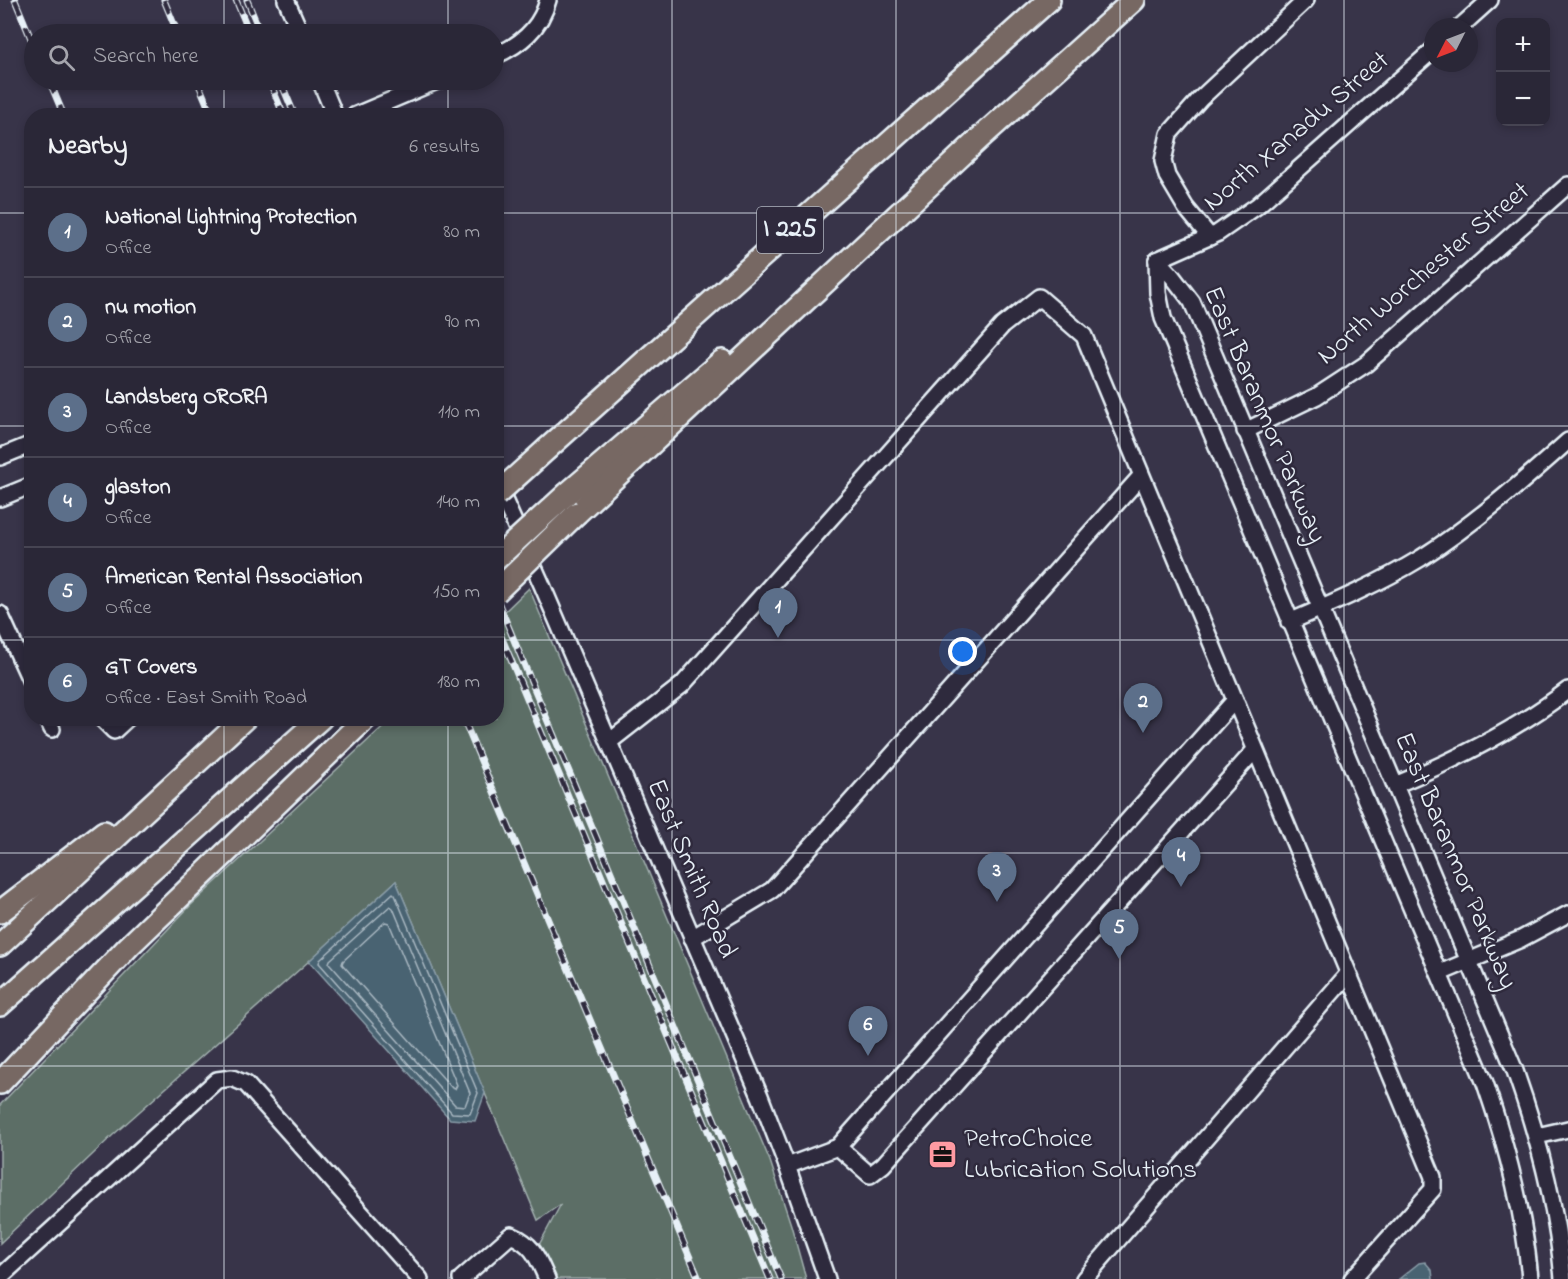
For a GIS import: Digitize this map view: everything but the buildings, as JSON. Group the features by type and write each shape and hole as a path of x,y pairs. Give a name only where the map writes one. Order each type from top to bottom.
{"highway":[{"name":"I 225","path":"504,488 1049,0"},
{"path":"504,584 577,513 979,139 1134,0"},
{"path":"504,552 568,493 979,139"},
{"path":"0,945 236,726"},
{"path":"0,1005 312,726"},
{"path":"0,1083 129,946 358,726"},
{"path":"0,912 202,757"}],"street":[{"path":"286,0 297,24"},
{"path":"504,50 523,40 537,24 548,0"},
{"path":"1210,237 1181,200 1167,176 1163,161 1169,134 1200,99 1306,0"},
{"path":"1470,18 1490,0"},
{"name":"North Xanadu Street","path":"1157,260 1210,237 1257,206 1424,58"},
{"path":"324,90 332,108"},
{"path":"373,108 415,90"},
{"name":"North Worchester Street","path":"1245,431 1317,396 1366,364 1568,185"},
{"name":"East Baranmor Parkway","path":"1157,260 1192,302 1515,1071 1537,1136 1553,1201 1563,1279"},
{"name":"East Baranmor Parkway","path":"1157,260 1158,293 1163,318 1485,1083 1506,1145 1521,1208 1530,1279"},
{"path":"609,742 682,685 1002,326 1039,297 1084,336 1432,1177 1433,1189 1352,1279"},
{"path":"1289,621 1319,609 1437,548 1510,493 1568,441"},
{"path":"0,457 24,447"},
{"path":"692,938 772,890 1142,476"},
{"path":"0,498 24,488"},
{"name":"East Smith Road","path":"504,502 542,585 788,1166 827,1279"},
{"path":"0,614 24,666"},
{"path":"1395,785 1455,758 1512,728 1568,690"},
{"path":"788,1166 838,1148 1235,700"},
{"path":"838,1148 870,1175 884,1165 1255,750"},
{"path":"1440,973 1521,939 1568,914"},
{"path":"1084,1279 1348,974"},
{"path":"0,1277 217,1080 232,1078 246,1084 420,1279"},
{"path":"1537,1136 1568,1129"},
{"path":"461,1279 511,1235 532,1248 547,1279"}],"green space":[{"path":"529,588 770,1161 806,1279 555,1279 539,1245 561,1204 538,1220 396,881 113,1135 0,1243 0,1105 190,906 383,726 504,726 504,612"}],"water":[{"path":"396,881 485,1093 475,1121 450,1119 309,961"},
{"path":"1425,1262 1432,1270 1433,1279 1399,1279 1419,1263"}],"railway":[{"path":"15,0 25,24"},
{"path":"164,0 174,24"},
{"path":"236,0 246,24"},
{"path":"247,0 257,24"},
{"path":"53,90 61,108"},
{"path":"201,90 209,108"},
{"path":"273,90 281,108"},
{"path":"284,90 292,108"},
{"path":"504,616 781,1279"},
{"path":"504,643 770,1279"},
{"path":"466,726 699,1279"}],"place":[{"name":"National Lightning Protection","path":"778,638"},
{"name":"nu motion","path":"1143,733"},
{"name":"glaston","path":"1181,887"},
{"name":"Landsberg ORORA","path":"997,902"},
{"name":"American Rental Association","path":"1119,959"},
{"name":"GT Covers","path":"868,1056"},
{"name":"PetroChoice Lubrication Solutions","path":"943,1155"}]}
